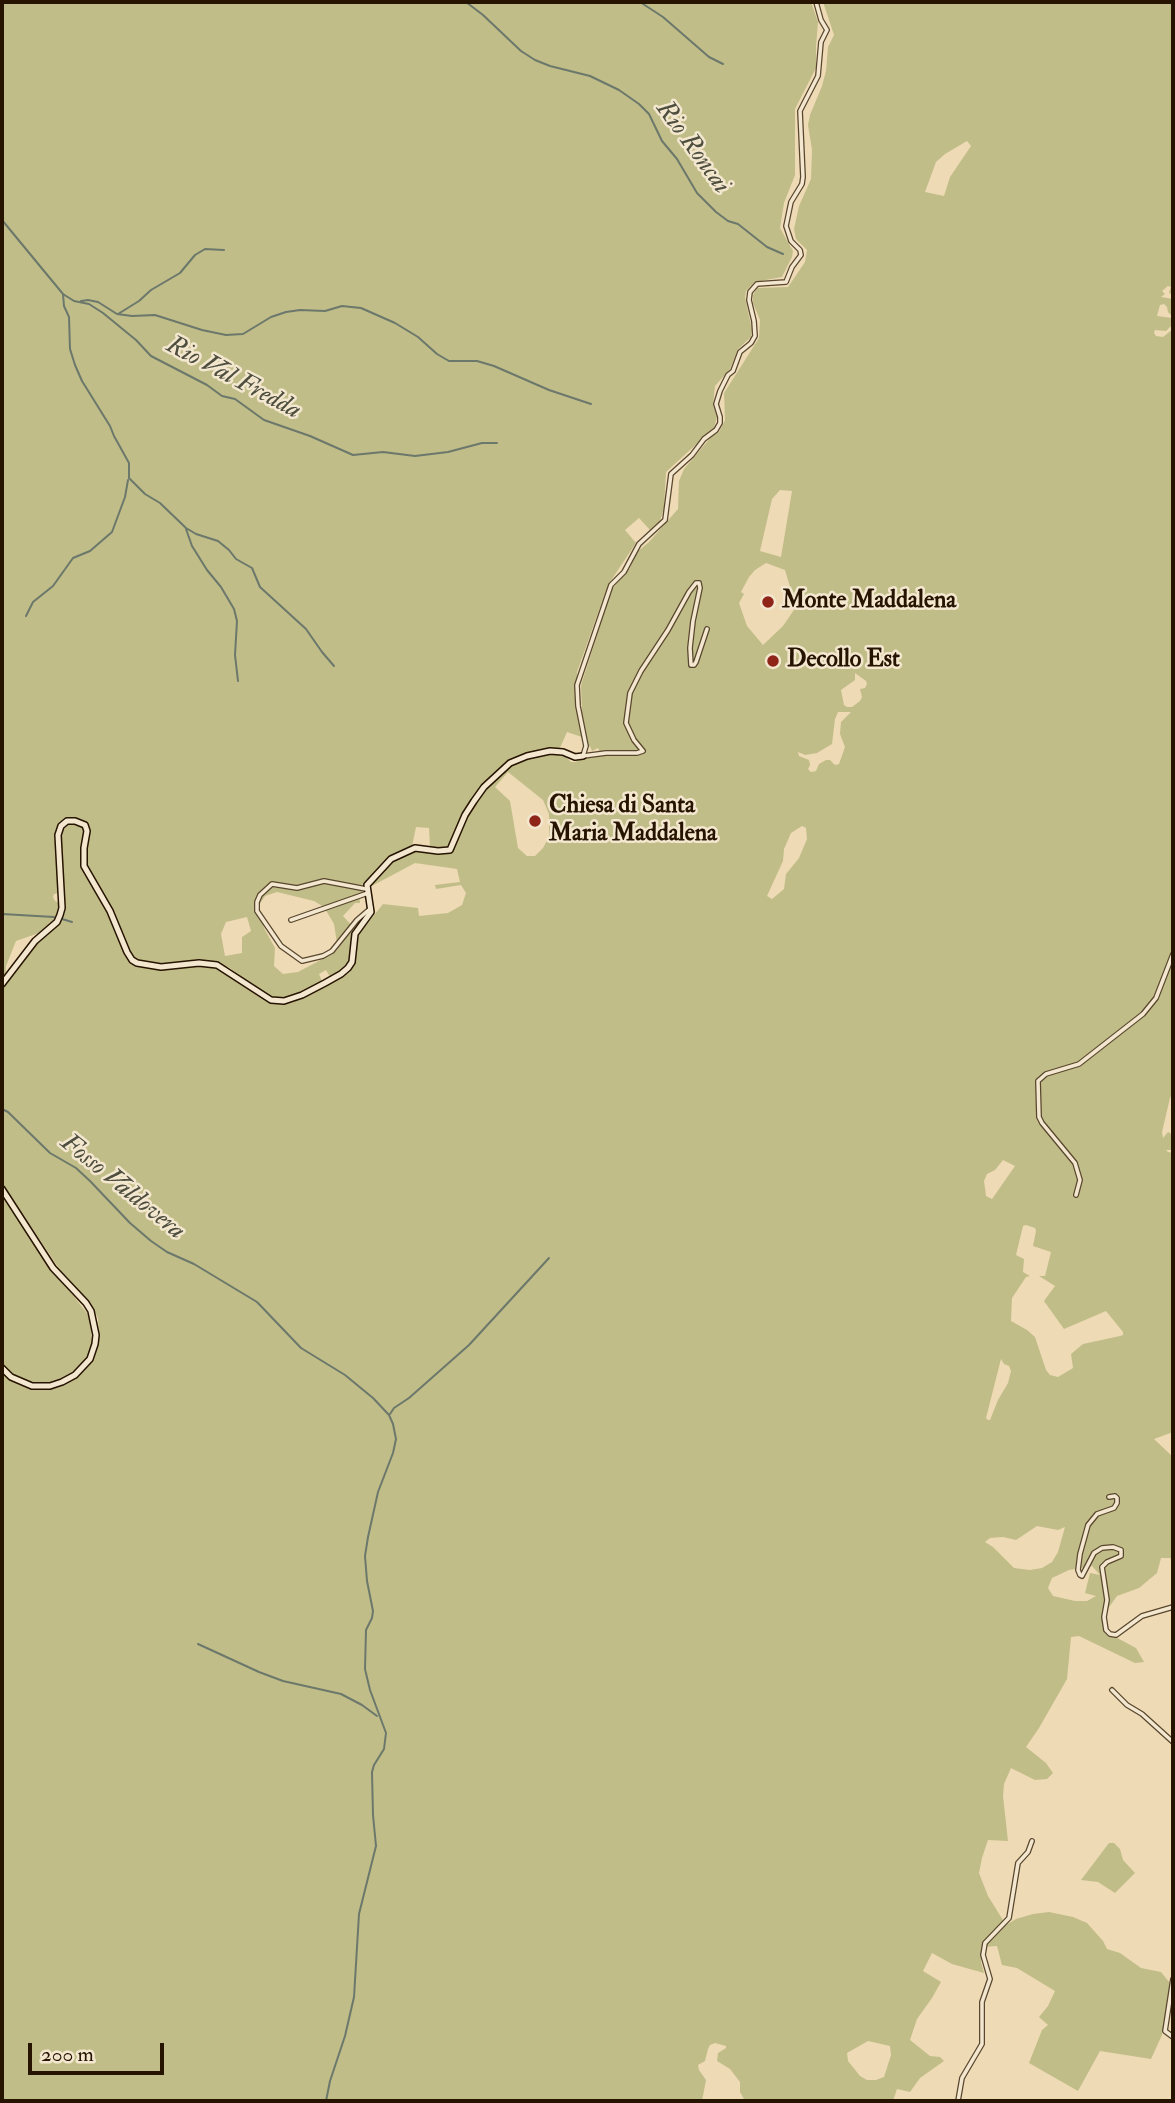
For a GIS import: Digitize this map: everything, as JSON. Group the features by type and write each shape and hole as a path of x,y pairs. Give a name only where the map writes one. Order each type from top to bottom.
{"street":[{"path":"583,756 586,746 577,685 611,586 624,572 639,544 663,523 667,512 671,474 720,423 717,397 724,381 733,371 740,352 755,336 750,292 757,284 786,282 792,267 802,255 791,242 786,226 791,202 802,184 803,177 800,111 818,76 821,42 827,30 816,2"},
{"path":"2,984 34,941 57,922 60,915 62,908 58,835 61,826 72,820 86,825 84,866 110,911 127,952 137,964 161,967 199,963 217,965 271,1000 290,1000 325,984 348,968 352,962 355,934 370,914 368,883 382,867 409,850 450,850 465,815 484,786 510,763 550,751 575,757 643,751 626,723 630,693 696,583 701,585 693,621 690,660 692,666 697,661 707,629"},
{"path":"367,891 324,881 297,888 272,884 260,895 257,911 281,946 302,961 332,951 357,920 371,908"},
{"path":"291,920 367,891"},
{"path":"1076,1195 1080,1180 1075,1163 1039,1117 1038,1082 1046,1074 1079,1064 1143,1014 1156,998 1173,954"},
{"path":"2,1189 53,1268 91,1311 96,1344 90,1359 75,1375 50,1386 32,1386 11,1377 2,1368"},
{"path":"1109,1497 1117,1497 1117,1503 1114,1508 1097,1514 1088,1525 1078,1570 1082,1576 1094,1553 1102,1548 1113,1547 1121,1550 1121,1556 1102,1567 1107,1600 1104,1617 1106,1630 1116,1634 1142,1616 1173,1607"},
{"path":"1112,1690 1173,1742"},
{"path":"958,2101 962,2078 982,2044 982,2002 990,1979 983,1955 985,1943 1009,1917 1018,1863 1028,1852 1032,1841"},
{"path":"1173,1979 1165,2031 1173,2037"}],"shaded area":[{"path":"2,2 811,2 818,22 816,68 795,109 795,175 784,203 780,228 793,251 792,257 782,277 755,282 746,291 751,337 738,349 730,369 715,386 713,405 717,417 714,428 666,472 664,508 660,521 650,530 639,518 625,530 636,543 610,582 577,672 577,706 582,737 567,732 559,750 545,749 523,755 501,766 483,785 451,845 445,849 430,847 429,828 416,827 412,846 390,856 366,882 362,885 343,883 343,887 361,890 363,894 359,895 360,903 355,903 343,916 355,929 349,962 342,971 330,977 326,970 319,974 322,981 287,998 275,999 230,968 207,960 165,965 138,962 130,955 113,910 85,862 90,832 86,823 62,822 58,827 59,893 53,897 59,903 57,918 39,933 16,941 2,979","holes":["277,892 314,901 324,907 334,924 338,949 298,972 283,974 274,966 275,948 264,928 258,907 265,896","247,917 251,931 242,937 242,953 225,956 221,934 226,922"]},
{"path":"823,2 1173,2 1173,293 1170,294 1171,287 1168,286 1162,291 1165,294 1161,297 1173,299 1173,317 1164,304 1160,305 1157,316 1172,318 1172,325 1166,331 1155,330 1154,333 1163,337 1173,329 1173,1093 1162,1132 1163,1138 1168,1132 1173,1135 1173,1150 1166,1150 1173,1153 1173,1432 1154,1439 1173,1457 1173,1561 1170,1558 1161,1558 1157,1573 1139,1588 1117,1596 1107,1610 1103,1627 1106,1632 1136,1648 1144,1662 1135,1663 1079,1636 1071,1637 1067,1679 1026,1747 1046,1763 1053,1773 1047,1779 1035,1780 1011,1768 1004,1784 1003,1796 1008,1841 988,1840 979,1873 988,1896 1006,1925 1016,1919 1049,1912 1073,1917 1087,1923 1107,1949 1120,1953 1141,1968 1161,1972 1170,1983 1162,2035 1151,2059 1100,2051 1078,2091 1029,2063 1042,2030 1048,2025 1039,2017 1055,1991 1017,1968 1002,1965 997,1946 981,1947 984,1973 952,1964 932,1953 923,1971 941,1982 917,2019 910,2040 930,2056 940,2057 944,2061 920,2078 910,2092 897,2089 893,2101 745,2101 740,2092 740,2082 730,2069 717,2061 718,2053 726,2046 715,2043 710,2045 705,2061 698,2065 706,2080 702,2101 2,2101 2,1373 31,1388 63,1385 76,1378 94,1360 99,1339 98,1318 89,1301 60,1270 2,1183 2,987 20,961 62,917 61,833 67,825 74,823 81,826 85,832 82,857 128,960 135,966 169,969 205,965 213,967 238,980 266,1000 286,1004 349,973 355,962 359,934 383,904 418,908 419,916 448,913 462,905 466,893 461,885 436,889 435,885 460,882 457,869 415,863 368,886 396,859 412,851 451,852 466,815 481,793 512,764 550,752 563,754 571,762 601,754 598,748 592,751 590,746 588,747 582,713 581,685 612,589 630,568 637,552 678,509 679,481 684,469 712,436 719,432 725,420 724,393 759,338 760,320 753,303 757,288 788,287 805,262 807,250 796,239 794,229 799,206 811,179 812,150 808,125 810,115 822,86 828,47 834,35","holes":["967,141 971,146 950,177 944,196 925,192 936,162","780,490 792,491 781,557 760,551 772,499","766,563 785,570 796,607 783,626 763,645 747,626 739,603 744,594 741,592 755,570","855,673 867,684 860,689 860,701 852,707 844,705 841,690 855,680","838,712 851,712 841,722 840,734 845,747 839,764 835,765 826,760 819,764 816,771 811,772 808,769 809,760 799,756 798,752 805,755 817,753 832,744","508,772 543,800 549,814 549,837 543,848 535,856 527,856 518,848 510,801 495,787","802,826 806,828 807,839 799,858 786,874 784,889 772,899 767,896 783,861 784,849 791,833","1003,1160 1015,1166 992,1199 986,1196 984,1181 987,1174 995,1170","1026,1225 1035,1228 1033,1246 1051,1252 1045,1276 1039,1276 1055,1286 1044,1301 1064,1329 1106,1311 1123,1335 1083,1344 1071,1354 1073,1368 1058,1377 1050,1375 1035,1337 1011,1321 1012,1298 1026,1277 1030,1276 1023,1272 1024,1259 1016,1255 1023,1226","1001,1359 1011,1371 990,1420 986,1418","1037,1526 1058,1530 1065,1527 1058,1552 1052,1562 1042,1568 1030,1570 1014,1568 985,1542 990,1538 1016,1540","1092,1566 1100,1575 1090,1573 1085,1593 1096,1596 1087,1601 1053,1596 1048,1588 1052,1578 1069,1570","868,2041 890,2046 891,2055 884,2077 876,2080 867,2080 860,2076 848,2061 847,2053"]},
{"path":"2,1193 52,1272 90,1317 91,1352 76,1370 54,1382 27,1382 14,1376 2,1365"},
{"path":"1109,1843 1114,1843 1120,1849 1123,1860 1135,1873 1115,1893 1098,1882 1081,1880"}],"waterway":[{"name":"Rio Roncai","path":"466,2 521,51 535,60 590,76 619,90 639,104 649,114 662,141 677,159 697,193 728,221 738,224 767,247 783,254"},
{"path":"640,2 663,17 709,57 723,64"},
{"name":"Rio Val Fredda","path":"2,220 63,294 74,301 89,304 103,313 151,356 207,385 222,396 235,399 264,420 353,455 383,452 415,456 448,452 482,443 497,443"},
{"path":"118,314 180,273 195,255 205,249 224,250"},
{"path":"63,294 69,317 70,349 75,365 129,463 129,478 186,528 218,541 236,559 252,568 260,587 306,629 334,666"},
{"path":"81,301 98,302 117,314 155,315 226,335 243,334 271,317 286,312 325,311 342,306 361,308 395,323 449,361 477,361 494,366 549,390 591,404"},
{"path":"26,616 33,602 53,586 73,558 90,551 112,532 125,497 128,480"},
{"path":"186,529 192,546 234,609 237,621 235,655 238,681"},
{"path":"2,914 54,917"},
{"path":"62,919 72,922"},
{"name":"Fosso Valdovera","path":"2,1109 50,1153 76,1168 151,1241 257,1302 301,1348 345,1375 373,1398 389,1415 393,1424 396,1439 378,1492 365,1556 373,1611 366,1630 365,1669 386,1733 384,1749 372,1772 376,1846 359,1914 354,1997 326,2101"},
{"path":"390,1414 469,1345 549,1258"},
{"path":"198,1644 283,1681 341,1694 377,1716"}],"place":[{"name":"Monte Maddalena","path":"768,602"},
{"name":"Decollo Est","path":"773,661"},
{"name":"Chiesa di Santa Maria Maddalena","path":"535,821"}]}
